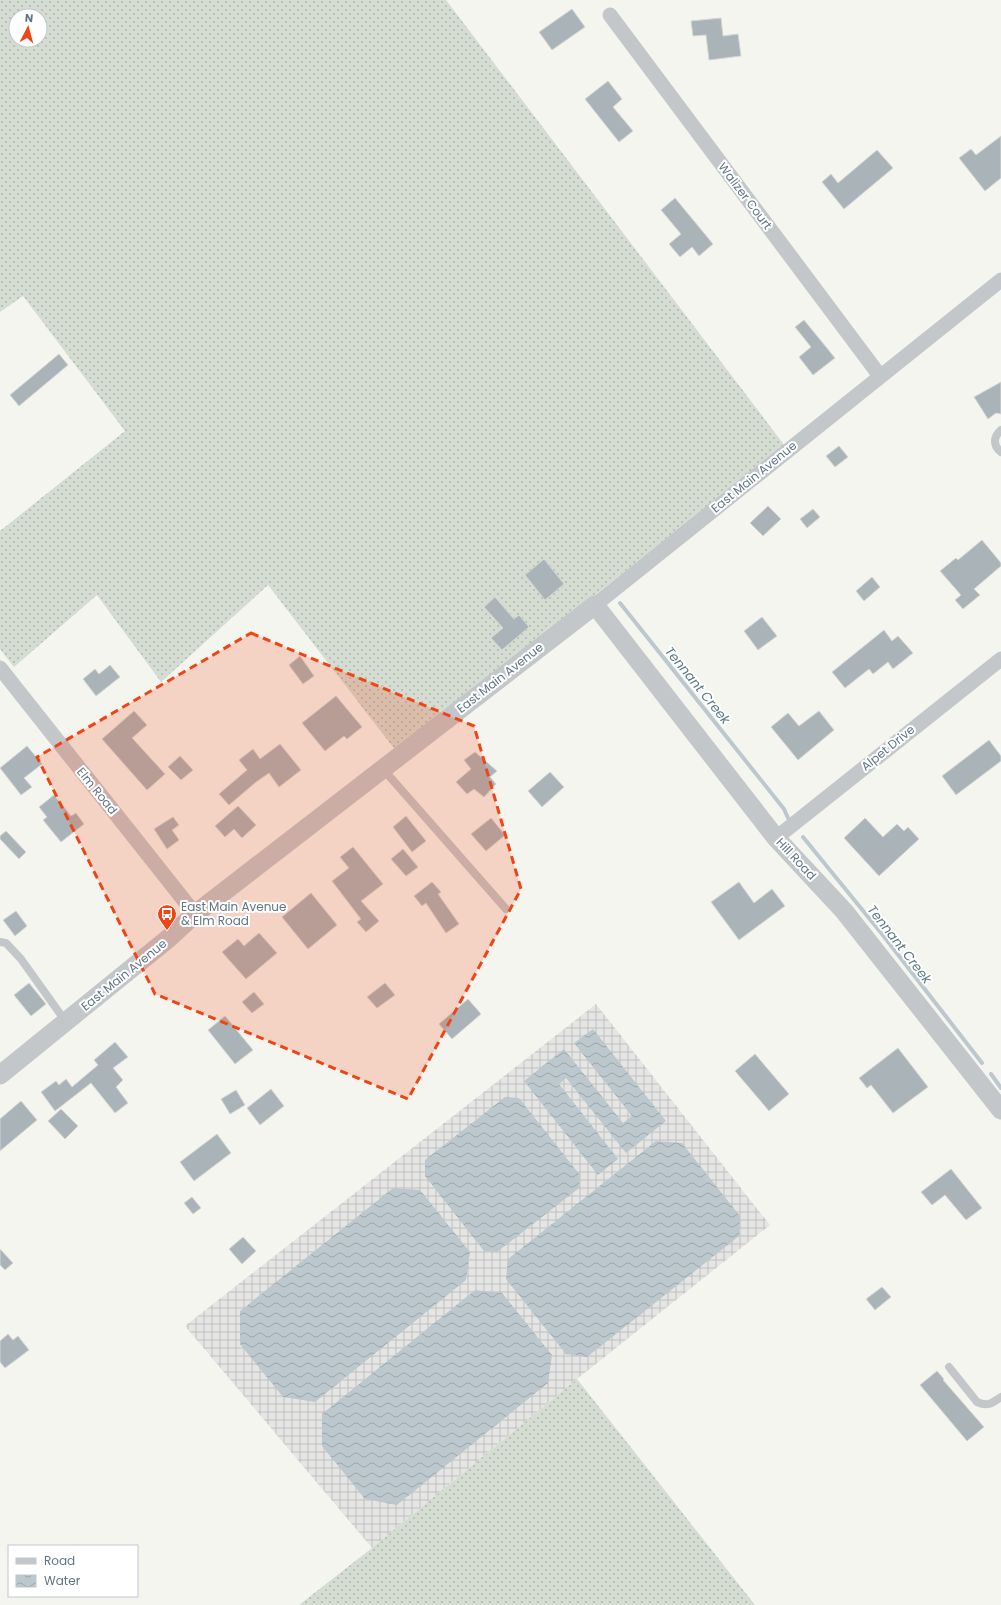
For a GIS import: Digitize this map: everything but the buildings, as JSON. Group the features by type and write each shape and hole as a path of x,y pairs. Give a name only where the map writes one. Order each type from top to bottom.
{"street":[{"name":"Walizer Court","path":"610,15 880,376"},
{"name":"East Main Avenue","path":"0,1075 169,938 195,914 382,768 595,605 1001,280"},
{"name":"Hill Road","path":"595,605 776,838 844,911 1001,1110"},
{"name":"Alpet Drive","path":"776,838 1001,659"},
{"name":"Elm Road","path":"0,668 195,914"}],"lane":[{"path":"1001,430 994,439 997,449 1001,452"},
{"path":"382,768 506,909"},
{"path":"0,942 6,943 21,959 66,1022"},
{"path":"949,1367 977,1402 990,1404 1001,1397"}],"highlighted area":[{"path":"251,633 474,726 521,889 408,1099 155,994 37,757"}],"shaded area":[{"path":"0,0 446,0 785,446 396,751 268,585 161,682 97,595 14,667 0,649 0,531 125,431 23,296 0,312"},
{"path":"596,1004 770,1225 577,1379 372,1548 185,1326"},
{"path":"577,1379 755,1605 299,1605 372,1548"}],"water":[{"path":"593,1029 666,1121 626,1153 566,1078 559,1084 618,1159 598,1175 524,1081 564,1049 623,1123 632,1116 574,1043"},
{"path":"505,1097 519,1098 580,1175 579,1188 497,1252 484,1251 425,1176 425,1160"},
{"path":"656,1141 682,1143 740,1216 739,1236 587,1357 566,1354 506,1279 508,1259"},
{"path":"393,1188 420,1190 470,1252 466,1280 315,1402 283,1397 240,1344 240,1311"},
{"path":"475,1290 502,1293 552,1355 548,1383 397,1505 365,1499 322,1446 322,1414"}],"waterway":[{"name":"Tennant Creek","path":"620,603 784,809 788,818"},
{"name":"Tennant Creek","path":"803,837 882,934 982,1063"},
{"name":"Tennant Creek","path":"991,1074 1001,1088"}],"place":[{"name":"East Main Avenue & Elm Road","path":"167,931"}]}
